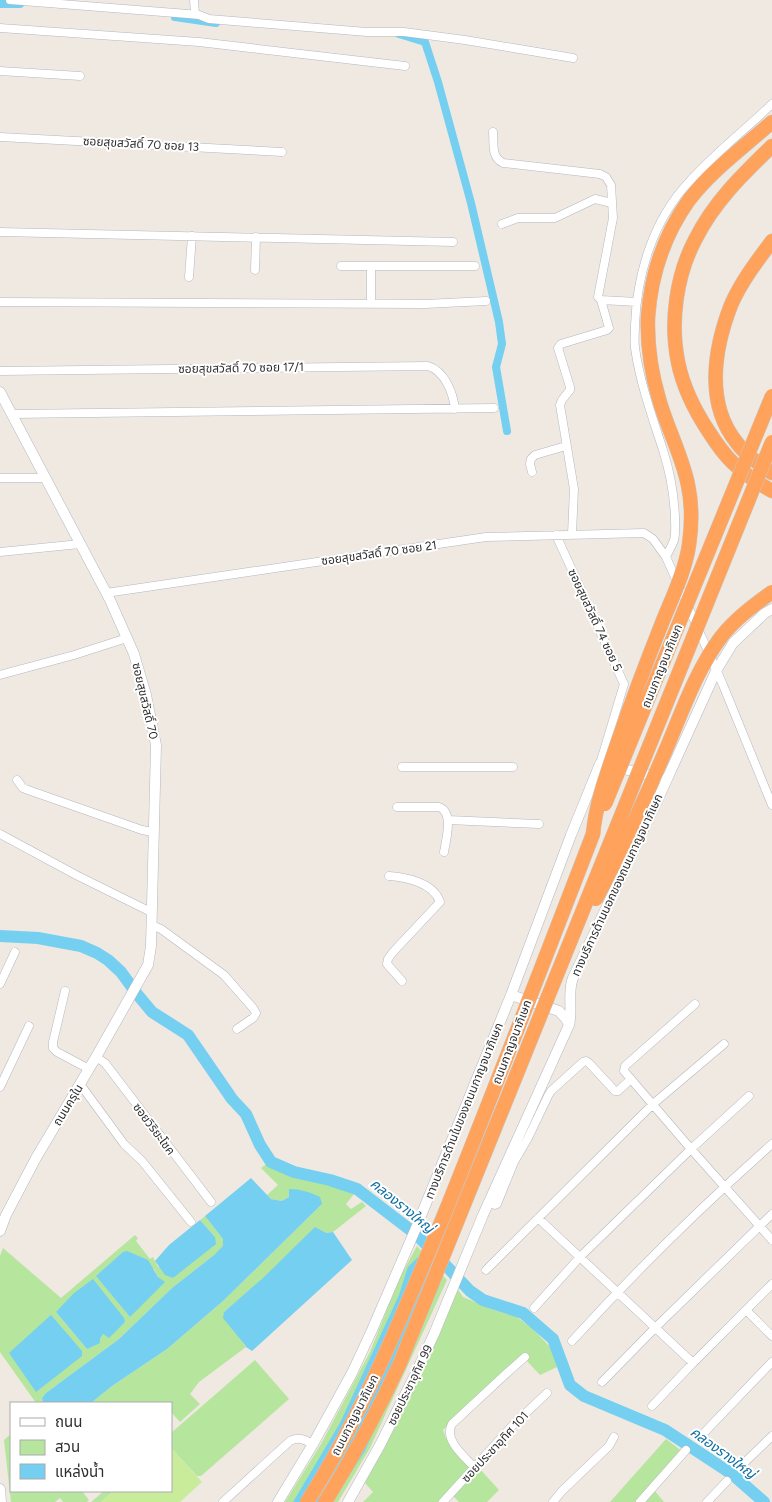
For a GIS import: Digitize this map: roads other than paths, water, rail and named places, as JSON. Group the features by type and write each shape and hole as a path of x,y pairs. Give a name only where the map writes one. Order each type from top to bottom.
{"highway":[{"path":"593,834 601,789 682,570 691,526 691,504 688,484 659,400 647,337 650,293 655,270 671,230 689,200 710,177 772,122"},
{"path":"772,146 738,179 713,209 694,242 686,262 678,290 675,313 678,363 689,395 702,421 718,446 732,462 751,479 772,491"},
{"path":"772,241 753,266 732,305 718,346 715,367 716,394 724,421 737,443 758,463 772,472"},
{"name":"ถนนกาญจนาภิเษก","path":"307,1502 326,1472 362,1403 398,1325 479,1128 593,834 772,396"},
{"name":"ถนนกาญจนาภิเษก","path":"325,1502 342,1476 381,1405 400,1363 772,442"},
{"path":"557,976 642,807 706,660 722,636 745,612 772,592"}],"main road":[{"name":"ซอยสุขสวัสดิ์ 70","path":"0,392 106,593 134,654 146,695 156,745 154,832 150,946 148,965 139,981"},
{"name":"ทางบริการด้านนอกของถนนกาญจนาภิเษก","path":"463,1263 488,1203 511,1161 543,1094 569,1024 571,982 667,780 716,671 733,643 772,608"},
{"path":"600,764 667,780"},
{"name":"ทางบริการด้านในของถนนกาญจนาภิเษก","path":"278,1502 352,1373 416,1228 511,995 600,764"},
{"name":"ถนนครุใน","path":"0,1231 3,1214 139,981"},
{"path":"511,995 559,1012 569,1024"},
{"name":"ซอยประชาอุทิศ 99","path":"348,1502 380,1445 412,1381 434,1334 463,1263"},
{"path":"0,1489 1,1502"}],"street":[{"path":"10,0 195,14 209,18 347,30 404,32 573,58"},
{"path":"194,0 195,14"},
{"path":"0,28 198,42 405,66"},
{"path":"0,71 80,76"},
{"path":"772,104 687,183 667,211 651,243 642,275 637,302 634,345 640,377 666,460 674,493 674,541 666,557 772,805"},
{"path":"492,132 494,156 503,163 600,174 606,177 611,185 613,218 598,297 601,300 609,328 561,344 558,348 570,387 560,405 574,489 572,534"},
{"name":"ซอยสุขสวัสดิ์ 70 ซอย 13","path":"0,136 282,152"},
{"path":"502,224 518,218 555,218 595,199 612,203"},
{"path":"0,232 453,242"},
{"path":"190,277 192,236"},
{"path":"255,270 256,238"},
{"path":"341,266 474,266"},
{"path":"371,266 371,304"},
{"path":"601,300 637,302"},
{"path":"0,302 425,304 486,301"},
{"name":"ซอยสุขสวัสดิ์ 70 ซอย 17/1","path":"0,371 428,366 436,369 448,386 453,396 455,409"},
{"path":"12,414 494,408"},
{"path":"532,472 530,464 531,459 535,455 566,446"},
{"path":"0,478 45,478"},
{"name":"ซอยสุขสวัสดิ์ 70 ซอย 21","path":"106,593 486,537 641,533 653,539 666,557"},
{"name":"ซอยสุขสวัสดิ์ 74 ซอย 5","path":"556,535 624,684 600,764"},
{"path":"0,552 80,544"},
{"path":"0,675 127,638"},
{"path":"402,766 513,767"},
{"path":"18,780 23,788 28,790 142,830 154,832"},
{"path":"397,807 439,807 443,809 448,820 444,852"},
{"path":"448,820 539,824"},
{"path":"0,834 78,876 151,912"},
{"path":"389,876 402,877 426,886 438,895 440,902 388,959 388,964 402,981"},
{"path":"151,925 161,929 224,975 253,1008 256,1013 253,1018 237,1029"},
{"path":"0,984 15,952"},
{"path":"65,991 54,1048 57,1052 89,1069"},
{"path":"695,1004 625,1066 624,1071 772,1240"},
{"path":"0,1087 29,1026"},
{"path":"486,1270 653,1104 724,1044"},
{"name":"ซอยวิริยะโชค","path":"96,1057 105,1063 210,1202"},
{"path":"543,1094 551,1092 586,1061 615,1091 618,1091 631,1079"},
{"path":"80,1084 124,1144 142,1160 191,1222"},
{"path":"534,1308 580,1257 691,1149 749,1096"},
{"path":"572,1340 617,1291 724,1187 772,1144"},
{"path":"602,1382 654,1328 772,1214"},
{"path":"538,1218 693,1363"},
{"path":"652,1406 772,1284"},
{"path":"746,1310 772,1336"},
{"path":"475,1468 455,1445 449,1435 450,1428 452,1424 525,1358"},
{"path":"700,1437 772,1362"},
{"name":"ซอยประชาอุทิศ 101","path":"443,1502 512,1426 548,1393"},
{"path":"740,1467 772,1436"},
{"path":"553,1502 609,1446 614,1437"},
{"path":"224,1502 290,1441 300,1438 313,1444"},
{"path":"640,1502 686,1450"},
{"path":"707,1502 727,1481"}],"water":[{"path":"251,1178 271,1199 282,1201 289,1197 289,1189 293,1189 320,1197 322,1204 223,1301 167,1349 112,1386 92,1402 43,1402 42,1398 46,1393 119,1339 172,1288 223,1246 223,1239 205,1216"},
{"path":"200,1220 215,1237 216,1244 173,1278 165,1275 155,1261 169,1245"},
{"path":"315,1227 326,1233 333,1232 352,1260 252,1351 246,1347 223,1318 224,1312 263,1278"},
{"path":"127,1251 148,1260 158,1277 165,1282 130,1317 96,1276 123,1252"},
{"path":"418,1257 431,1265 441,1277 439,1287 365,1451 332,1502 293,1502 340,1423 399,1295 408,1267"},
{"path":"93,1279 124,1318 125,1322 109,1338 103,1334 100,1343 87,1349 56,1312 74,1293"},
{"path":"51,1315 82,1351 82,1356 36,1392 9,1353"}],"waterway":[{"path":"0,4 20,4"},
{"path":"175,17 216,23"},
{"path":"399,34 425,42 438,82 471,203 499,322 502,344 496,367 507,431"},
{"name":"คลองรางใหญ่","path":"0,936 38,938 81,946 108,960 121,972 152,1012 188,1035 232,1099 246,1114 260,1145 271,1162 294,1172 330,1180 357,1189 417,1235 470,1291 483,1300 523,1313 553,1339 570,1385 584,1396 665,1430 732,1474 764,1502"}]}
